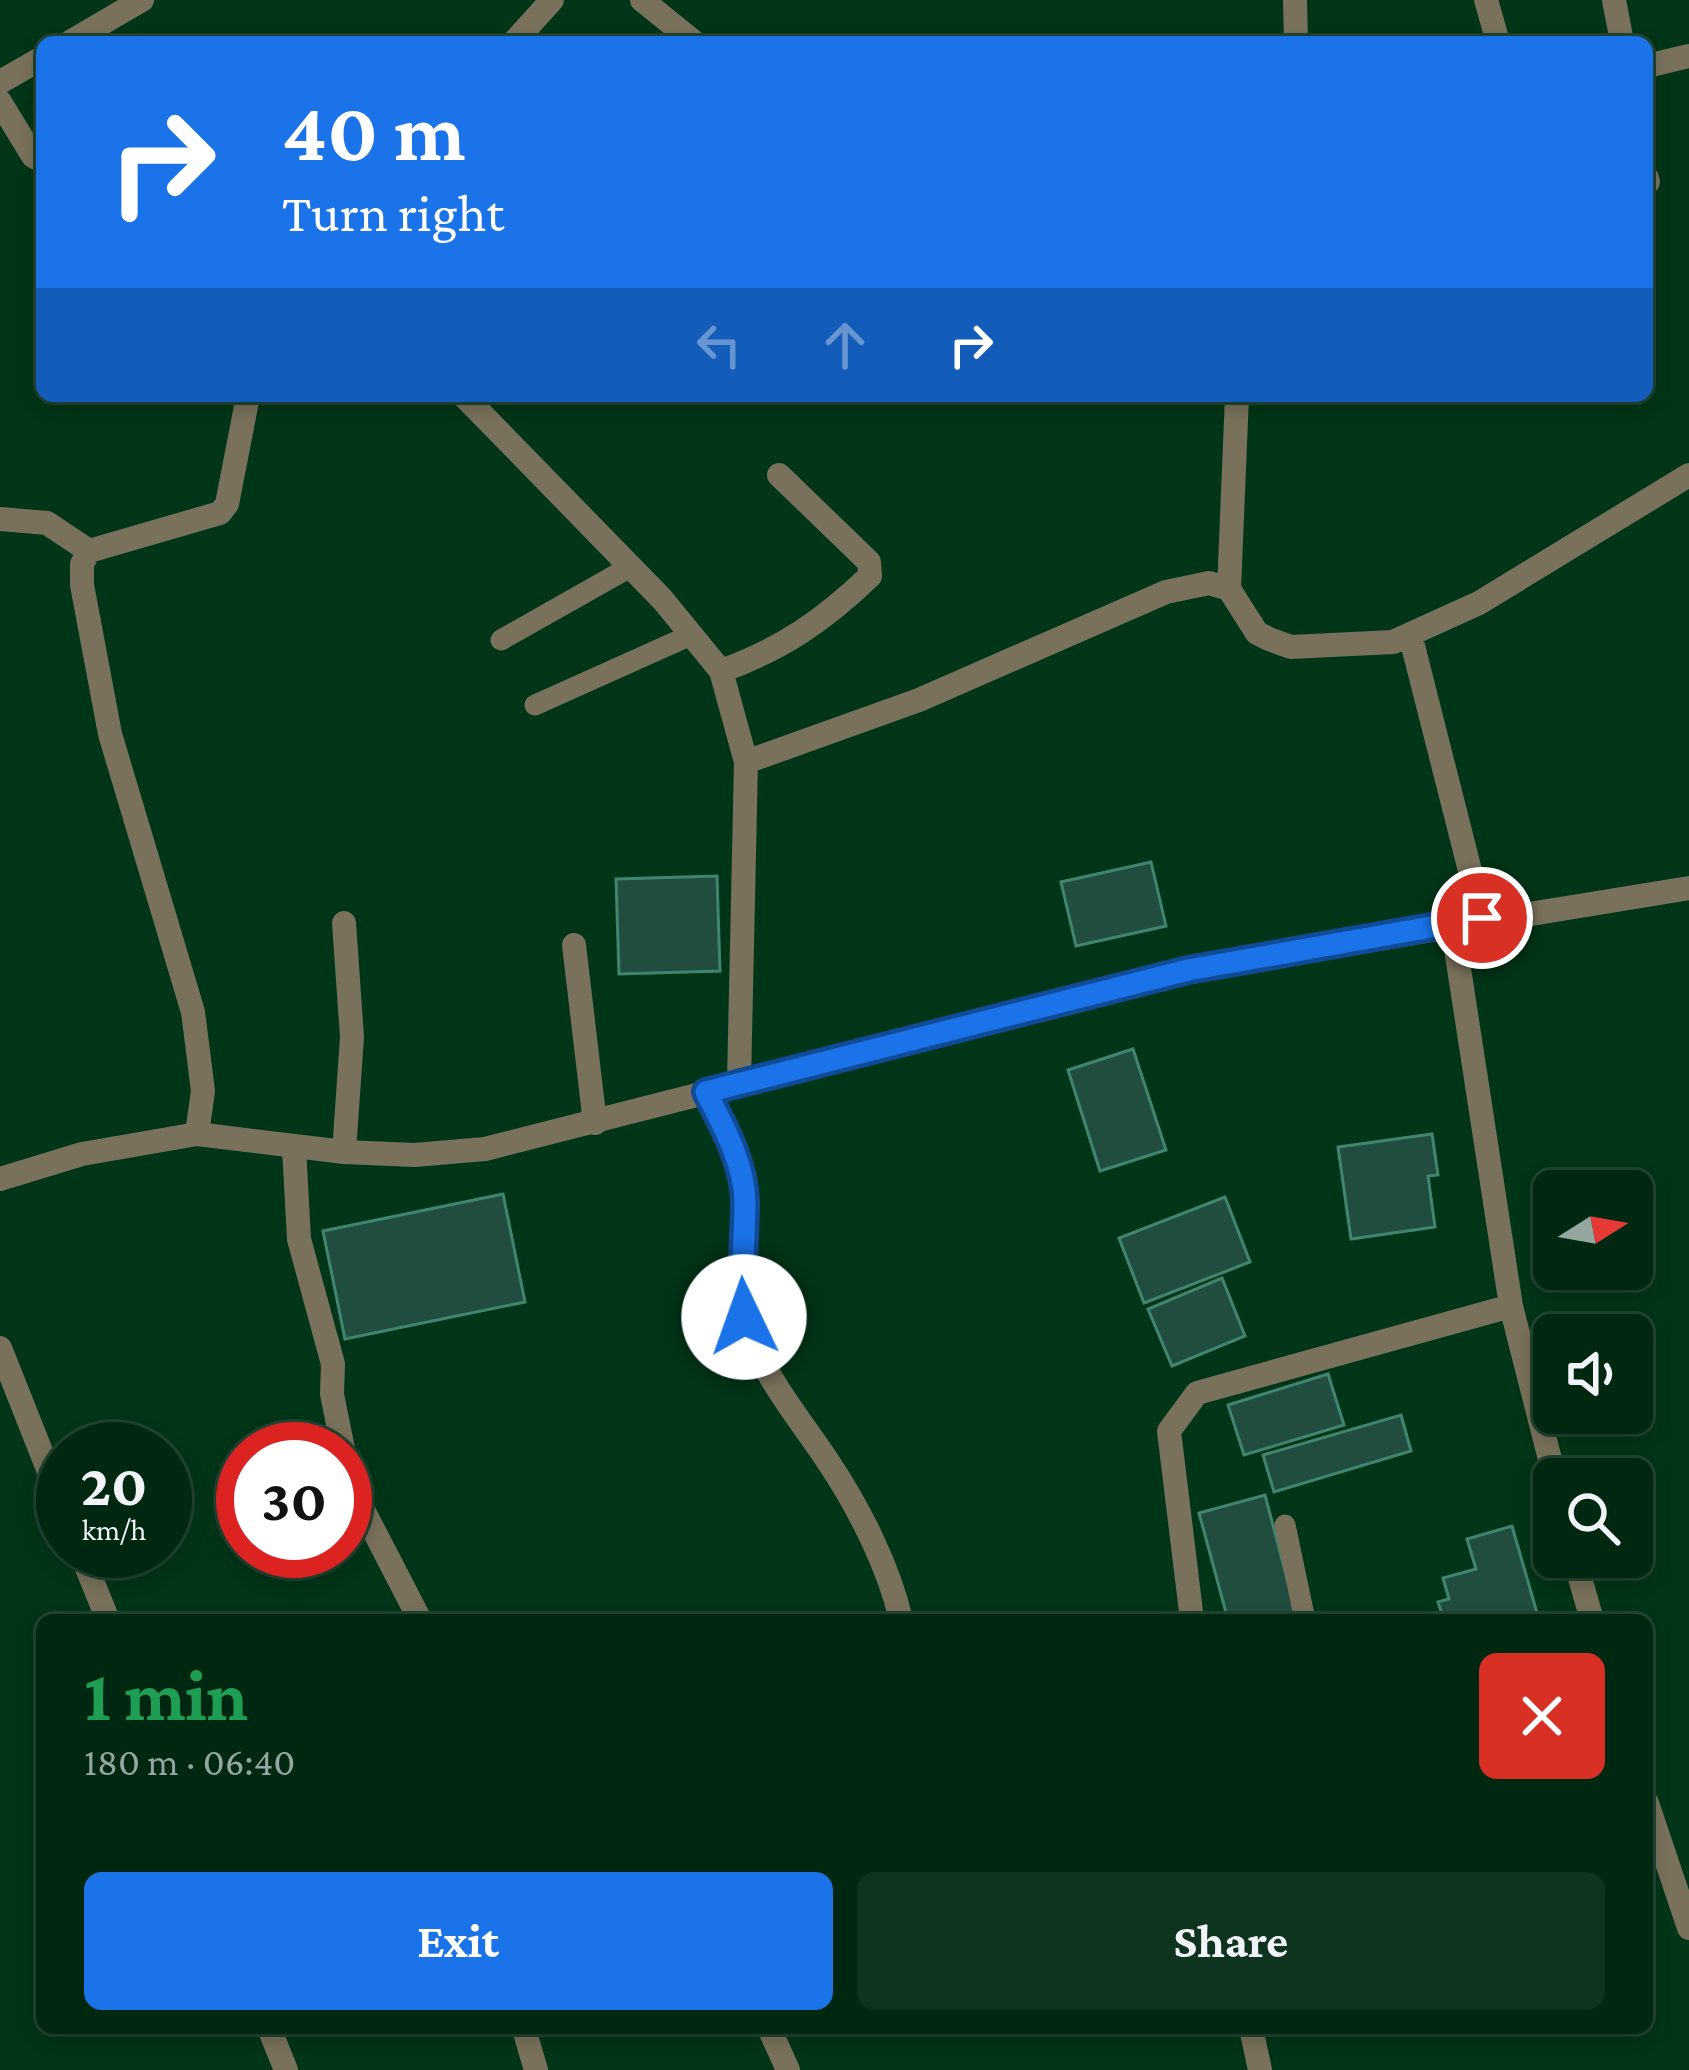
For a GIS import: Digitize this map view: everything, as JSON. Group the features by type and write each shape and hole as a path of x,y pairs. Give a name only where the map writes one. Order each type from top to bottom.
{"street":[{"path":"80,36 142,0"},
{"path":"519,36 552,0"},
{"path":"642,0 687,36"},
{"path":"1295,0 1296,36"},
{"path":"1486,0 1496,36"},
{"path":"1614,0 1621,36"},
{"path":"1653,65 1689,56"},
{"path":"0,82 36,61"},
{"path":"0,102 36,157"},
{"path":"197,1134 201,1052 110,734 82,565 89,551 220,513 231,489 247,402"},
{"path":"470,402 630,567 721,671 746,762 739,1082"},
{"path":"1237,402 1229,589 1256,633 1291,647 1411,638 1480,603 1689,475"},
{"path":"721,671 781,649 825,619 870,576 868,562 779,475"},
{"path":"0,519 46,523 89,551"},
{"path":"746,762 919,700 1166,592 1209,584 1229,589"},
{"path":"1411,638 1482,918"},
{"path":"0,1179 82,1154 197,1134 344,1152 467,1150 595,1124 739,1082 1188,970 1482,918 1689,888"},
{"path":"344,922 352,1036 344,1152"},
{"path":"1452,923 1511,1306 1550,1458"},
{"path":"574,945 595,1124"},
{"path":"706,1092 727,1134 745,1198 740,1272 744,1317 765,1373 832,1466 890,1579 899,1614"},
{"path":"294,1148 299,1239 334,1364 335,1422"},
{"path":"1191,1614 1168,1431 1197,1393 1511,1306"},
{"path":"0,1348 36,1439"},
{"path":"372,1528 416,1614"},
{"path":"91,1578 106,1614"},
{"path":"1580,1578 1590,1614"},
{"path":"1653,1821 1689,1928"},
{"path":"271,2034 286,2070"},
{"path":"772,2034 788,2070"},
{"path":"1252,2034 1260,2070"},
{"path":"526,2036 536,2070"}],"lane":[{"path":"501,640 630,567"},
{"path":"535,705 691,635"},
{"path":"1285,1525 1304,1614"}],"building":[{"path":"1151,862 1166,926 1076,946 1061,882"},
{"path":"717,876 720,971 619,974 616,879"},
{"path":"1133,1049 1166,1150 1100,1171 1068,1070"},
{"path":"1432,1134 1438,1175 1428,1176 1435,1227 1351,1239 1338,1147"},
{"path":"503,1194 525,1302 345,1339 323,1231"},
{"path":"1225,1197 1250,1262 1144,1303 1119,1238"},
{"path":"1222,1278 1245,1336 1172,1366 1148,1309"},
{"path":"1328,1374 1344,1425 1244,1455 1228,1405"},
{"path":"1401,1415 1411,1451 1274,1492 1263,1455"},
{"path":"1265,1495 1296,1614 1226,1614 1199,1513"},
{"path":"1512,1526 1537,1614 1442,1614 1438,1602 1449,1599 1443,1578 1476,1569 1467,1539"}],"route":[{"path":"744,1317 740,1272 745,1198 727,1134 706,1092 1188,970 1482,918"}]}
